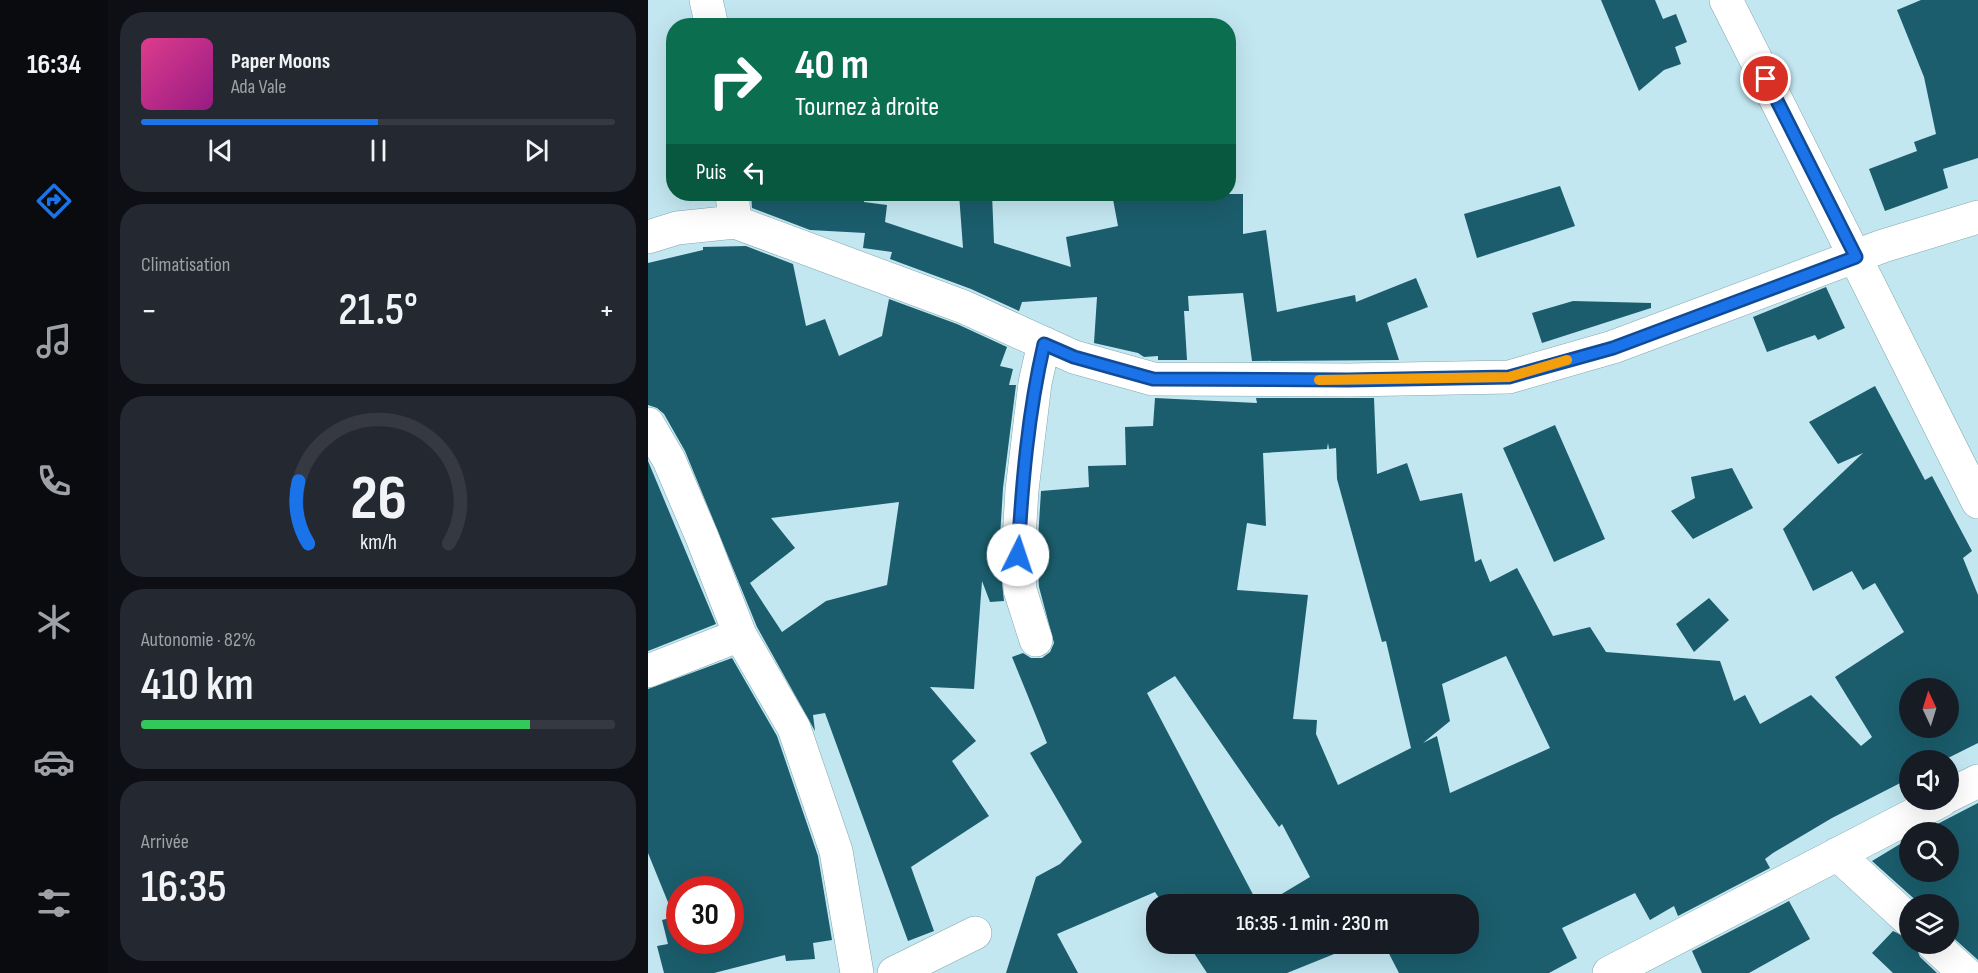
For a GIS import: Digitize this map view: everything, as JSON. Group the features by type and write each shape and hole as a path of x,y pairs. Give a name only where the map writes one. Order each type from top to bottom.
{"street":[{"path":"706,0 710,18"},
{"path":"1725,0 1978,502"},
{"path":"648,237 734,208 964,306 1074,357 1153,379 1348,380 1509,377 1613,348 1856,257 1978,218"},
{"path":"1036,639 1020,590 1018,555 1022,490 1034,394 1044,344"},
{"path":"648,424 669,460 740,635 794,728 836,851 857,973"},
{"path":"648,671 740,635"},
{"path":"1959,790 1978,781"},
{"path":"1609,973 1923,810"},
{"path":"1837,854 1899,911"},
{"path":"894,973 975,933"},
{"path":"1944,954 1965,973"}],"building":[{"path":"1601,0 1655,0 1663,19 1676,14 1687,42 1675,47 1681,64 1664,70 1639,91"},
{"path":"1921,0 1978,0 1978,158 1943,169 1948,188 1885,211 1869,169 1917,151 1914,142 1936,134 1924,77 1897,10"},
{"path":"1560,186 1575,226 1477,258 1464,214"},
{"path":"1236,194 1243,194 1243,234 1266,230 1277,312 1355,295 1356,302 1416,278 1428,307 1387,323 1399,360 1252,361 1243,293 1188,296 1189,311 1184,311 1187,360 1158,360 1158,356 1144,357 1138,353 1094,343 1097,297 1022,302 1019,311 971,289 890,259 892,252 863,248 865,233 810,230 752,208 752,201 864,201 887,205 885,222 963,248 960,201 992,201 994,243 1071,267 1066,237 1118,226 1113,201 1236,201"},
{"path":"746,246 793,264 806,326 825,319 839,356 882,336 889,299 957,324 1007,347 1000,366 1013,369 1009,385 1016,385 1003,488 999,554 1004,601 990,602 982,581 974,689 930,687 976,741 952,761 989,816 911,867 934,931 908,941 825,713 813,715 815,731 757,627 685,451 664,414 648,405 648,263 703,250 703,247","holes":["899,502 887,585 826,601 782,632 750,583 795,548 771,518"]},
{"path":"1826,287 1845,328 1818,340 1815,335 1767,352 1753,317"},
{"path":"1573,301 1651,303 1651,308 1542,343 1532,313"},
{"path":"1875,386 1925,480 1932,476 1972,551 1963,558 1978,595 1978,743 1959,752 1959,750 1899,750 1899,784 1832,818 1773,853 1765,859 1770,868 1678,916 1674,906 1650,920 1635,893 1562,928 1577,958 1549,973 1399,973 1389,954 1479,954 1479,894 1282,894 1310,877 1282,824 1279,827 1175,676 1147,693 1253,894 1156,894 1155,892 1146,894 1057,934 1078,973 1006,973 1036,877 1060,864 1082,842 1030,753 1047,743 1012,657 1023,653 1031,658 1042,658 1050,652 1054,643 1039,587 1037,555 1041,491 1089,487 1088,466 1126,465 1125,427 1153,426 1155,398 1257,403 1256,398 1374,398 1377,474 1407,463 1420,501 1462,493 1475,562 1481,559 1490,582 1517,568 1553,636 1590,627 1606,652 1720,661 1734,701 1745,695 1760,724 1811,695 1861,746 1872,737 1835,677 1904,632 1875,583 1863,590 1852,571 1813,591 1783,529 1863,453 1838,464 1809,422","holes":["1328,443 1329,449 1336,448 1337,479 1382,642 1386,641 1411,748 1338,785 1316,734 1317,720 1293,719 1308,595 1237,590 1247,523 1266,526 1263,453 1327,449","1506,656 1550,748 1450,793 1437,736 1423,743 1450,721 1442,684"]},
{"path":"1555,425 1605,539 1554,562 1503,448"},
{"path":"648,461 716,624 648,651"},
{"path":"1732,468 1753,508 1693,539 1671,511 1695,498 1691,477"},
{"path":"1709,598 1729,620 1694,652 1676,624"},
{"path":"732,658 777,736 818,856 832,940 813,943 815,959 786,961 785,955 714,973 664,973 657,946 666,944 666,954 744,954 744,876 666,876 666,897 648,853 648,689"},
{"path":"1978,803 1978,960 1959,943 1959,894 1909,894 1872,861 1899,845 1899,882 1959,882 1959,822 1941,822"},
{"path":"1789,901 1810,939 1749,973 1702,973 1692,951"},
{"path":"666,919 666,936 662,920"},
{"path":"1893,931 1899,934 1899,954 1919,954 1937,973 1893,973 1872,953"},
{"path":"1195,954 1334,954 1287,973 1207,973"}],"slow traffic":[{"path":"1319,380 1509,377 1567,360"}],"route":[{"path":"1018,555 1022,490 1035,383 1044,344 1074,357 1153,379 1348,380 1509,377 1613,348 1856,257 1766,79"}]}
